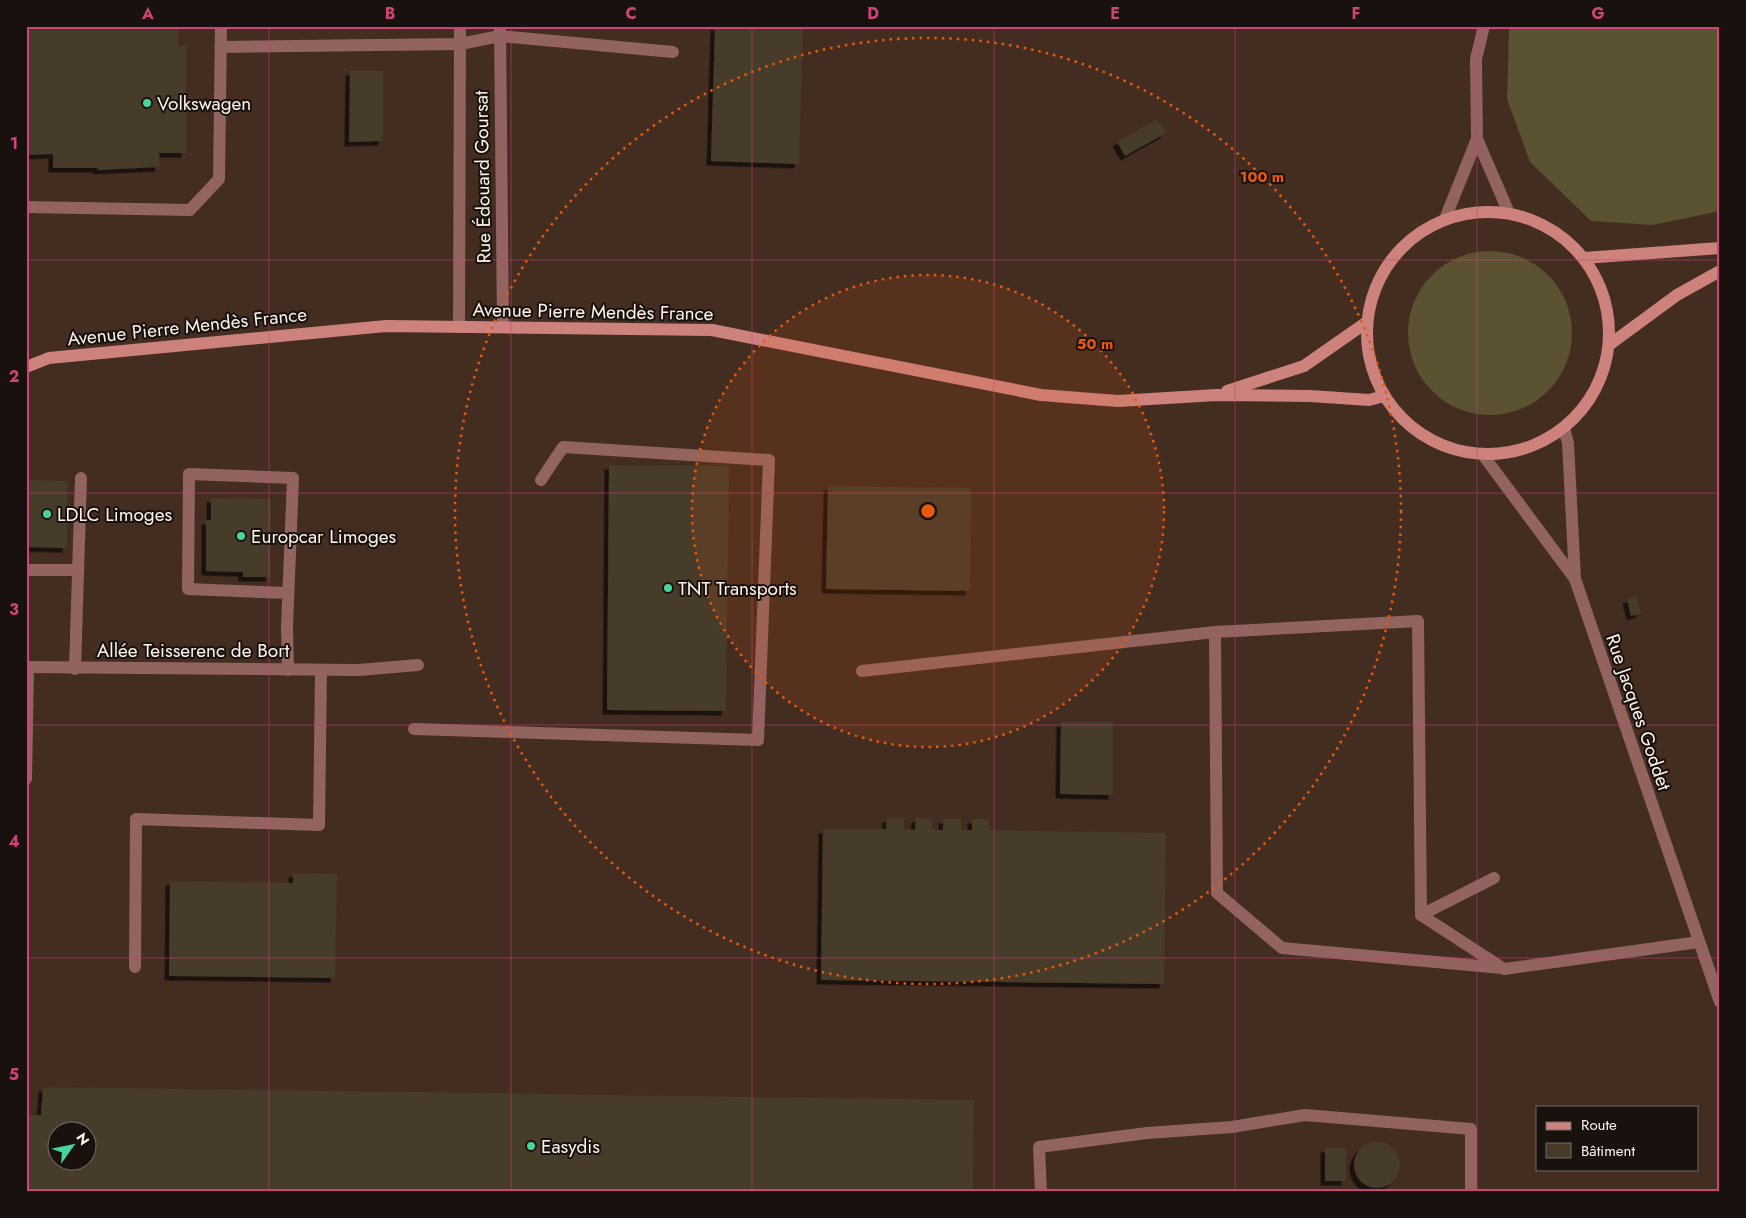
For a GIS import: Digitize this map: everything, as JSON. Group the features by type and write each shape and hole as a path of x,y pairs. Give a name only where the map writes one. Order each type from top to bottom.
{"main road":[{"path":"1476,211 1509,213 1537,222 1554,232 1584,258 1602,292 1608,314 1609,345 1598,384 1586,405 1564,429 1539,444 1512,452 1483,455 1445,446 1410,426 1384,396 1370,360 1366,322 1374,289 1391,259 1415,235 1445,219 1476,211"},
{"path":"1584,258 1720,248"},
{"path":"1609,345 1677,295 1720,271"},
{"name":"Avenue Pierre Mendès France","path":"1216,395 1304,366 1366,322"},
{"name":"Avenue Pierre Mendès France","path":"26,367 48,358 376,327 712,330 1041,394 1118,401 1216,395 1310,396 1369,400 1384,396"}],"street":[{"path":"26,207 190,210 219,179 221,26"},
{"name":"Rue Édouard Goursat","path":"459,327 460,26"},
{"path":"1445,219 1477,139 1476,59 1484,26"},
{"path":"221,47 460,44 500,31 673,52"},
{"name":"Rue Édouard Goursat","path":"500,31 503,327"},
{"path":"1477,139 1509,213"},
{"path":"1564,429 1568,443 1574,579"},
{"path":"414,729 758,740 769,460 563,447 541,480"},
{"name":"Rue Jacques Goddet","path":"1483,455 1574,579 1720,1002"},
{"path":"288,593 188,589 189,474 293,478 288,593 288,670"},
{"path":"75,668 81,478"},
{"path":"26,570 77,570"},
{"path":"862,671 1215,632 1418,621 1421,915"},
{"path":"1215,632 1217,893 1282,948 1504,969 1699,942"},
{"name":"Allée Teisserenc de Bort","path":"27,667 359,670 418,665"},
{"path":"26,779 27,667"},
{"path":"136,967 136,819 320,825 321,670"},
{"path":"1421,915 1494,878"},
{"path":"1421,915 1504,969"},
{"path":"1041,1192 1040,1147 1147,1133 1232,1128 1305,1114 1471,1129 1471,1192"}],"shaded area":[{"path":"26,26 1509,26 1507,99 1653,225 1720,211 1720,1192 26,1192"},
{"path":"1509,26 1720,26 1720,211 1653,225 1591,221 1530,162 1507,99"},
{"path":"1482,251 1498,251 1521,257 1536,265 1548,275 1558,287 1566,302 1572,325 1572,341 1566,364 1558,379 1548,391 1536,401 1521,409 1498,415 1482,415 1459,409 1444,401 1422,379 1412,357 1408,341 1408,325 1414,302 1422,287 1444,265 1466,255"}],"building":[{"path":"26,26 178,26 178,46 186,45 186,153 159,153 160,167 97,170 98,168 53,168 53,154 26,155"},
{"path":"715,26 803,26 799,164 711,161"},
{"path":"350,71 383,71 383,141 349,142"},
{"path":"1157,119 1166,133 1125,156 1117,142"},
{"name":"TNT Transports","path":"609,465 729,466 726,711 607,710"},
{"name":"LDLC Limoges","path":"26,480 68,481 67,548 26,547"},
{"path":"828,486 971,488 970,591 826,589"},
{"name":"Europcar Limoges","path":"211,498 271,499 270,577 243,577 243,572 206,571 206,520 211,520"},
{"path":"1637,596 1641,613 1631,616 1627,599"},
{"path":"1061,722 1113,722 1113,795 1060,794"},
{"path":"887,818 904,818 904,829 915,830 916,818 932,819 932,830 943,830 943,819 961,819 961,830 972,830 972,819 989,819 989,830 1166,833 1164,984 821,980 823,829 886,829"},
{"path":"293,873 337,874 335,978 169,976 170,881 293,883"},
{"name":"Easydis","path":"43,1087 974,1100 973,1192 26,1192 26,1115 41,1115"},
{"path":"1372,1142 1382,1142 1396,1152 1400,1165 1396,1178 1390,1184 1382,1188 1372,1188 1358,1178 1354,1170 1354,1160 1364,1146"},
{"path":"1325,1148 1346,1148 1346,1181 1325,1181"}],"place":[{"name":"Volkswagen","path":"147,103"},
{"name":"LDLC Limoges","path":"47,514"},
{"name":"Europcar Limoges","path":"241,536"},
{"name":"TNT Transports","path":"668,588"},
{"name":"Easydis","path":"531,1146"}]}
